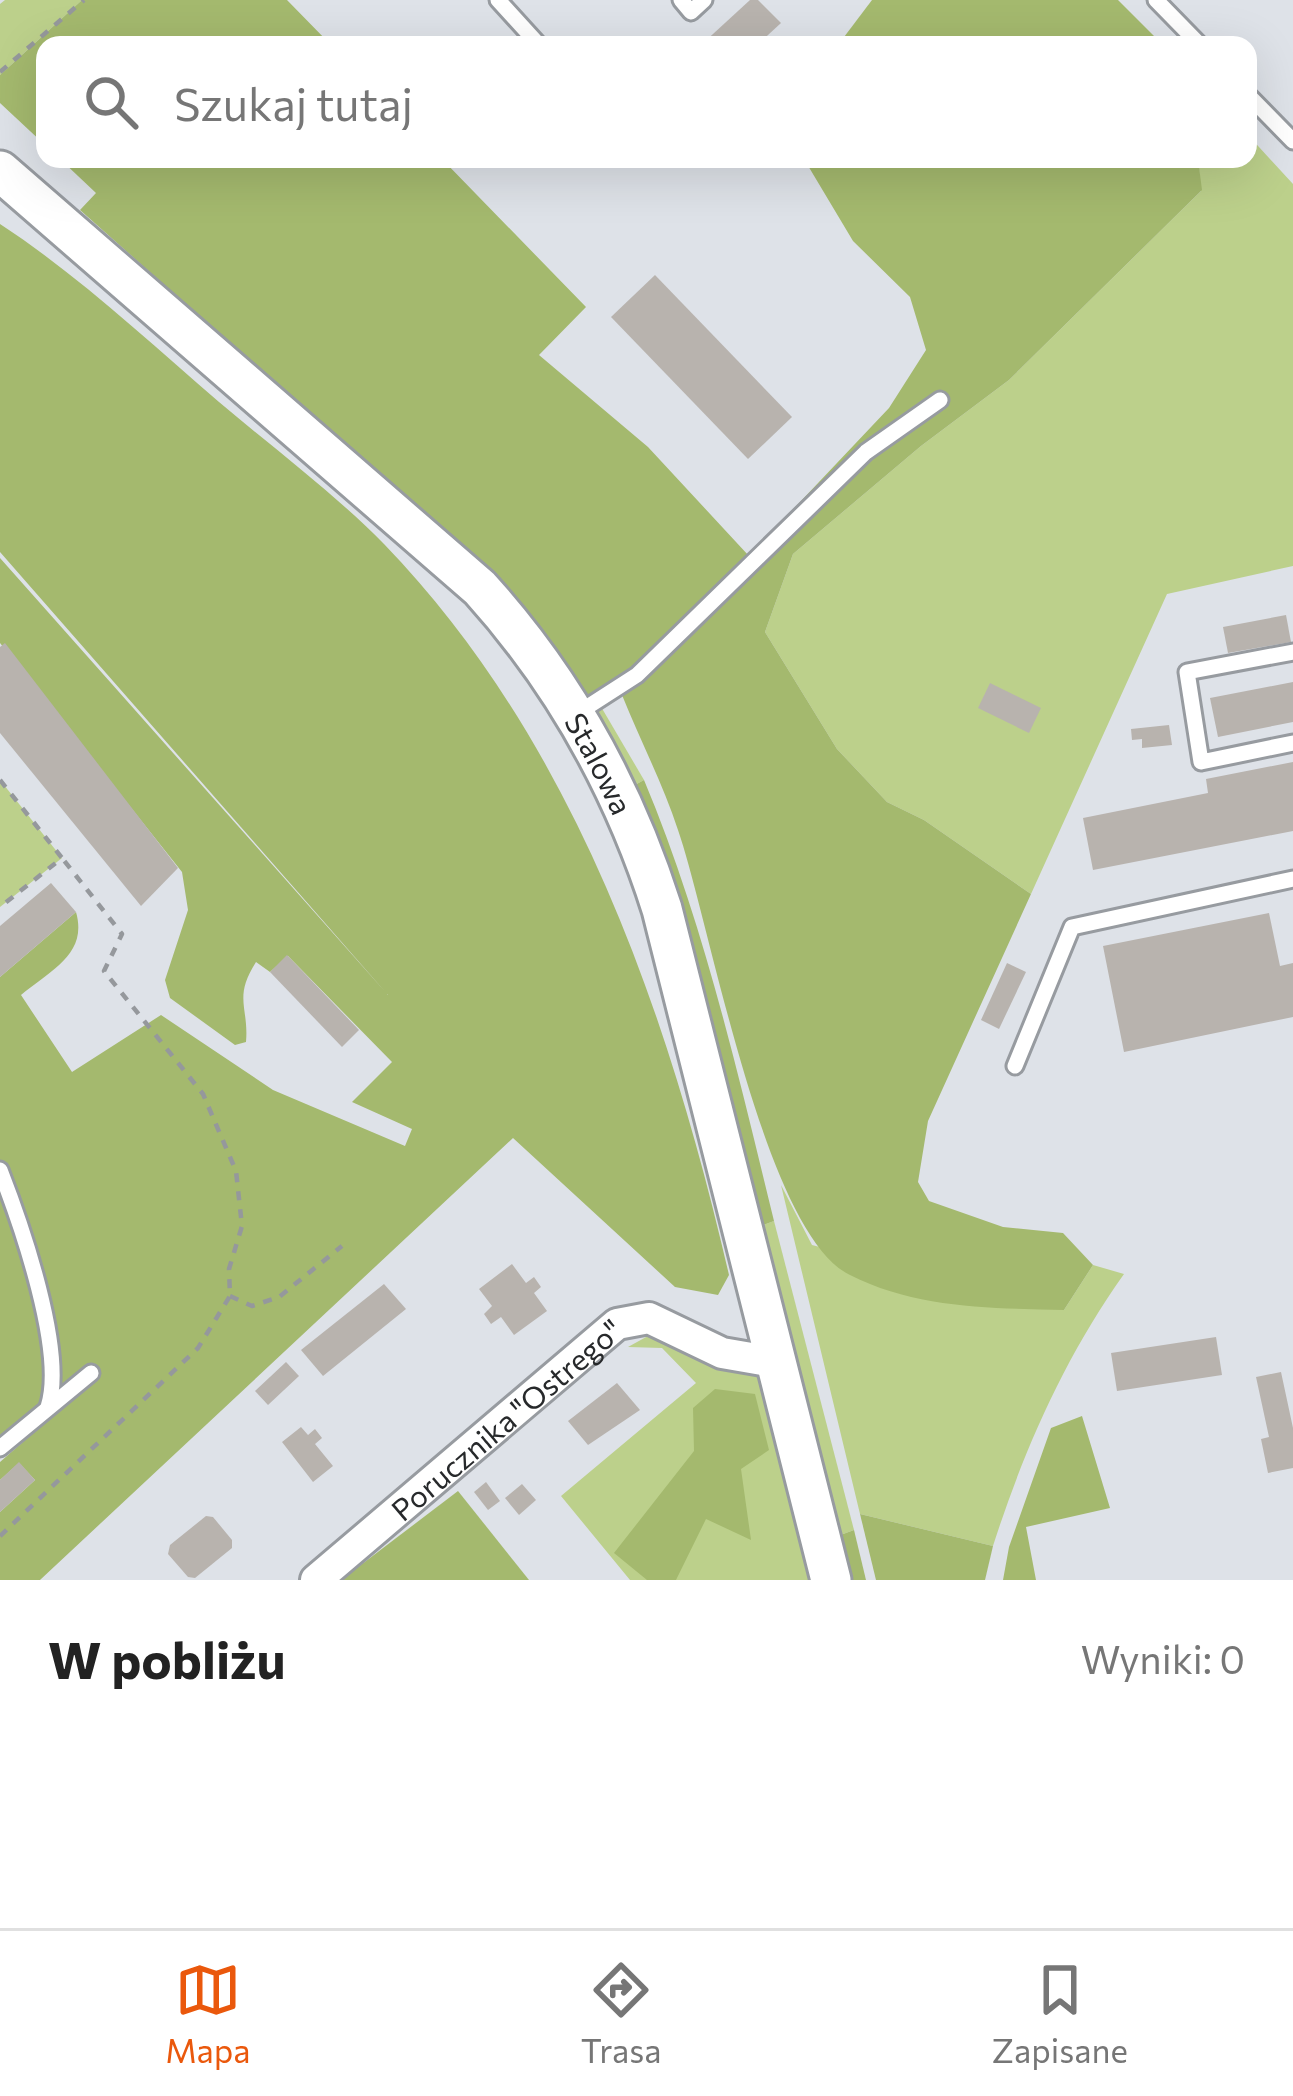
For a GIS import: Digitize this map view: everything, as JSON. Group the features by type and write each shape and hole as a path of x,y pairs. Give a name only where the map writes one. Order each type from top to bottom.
{"street":[{"name":"Stalowa","path":"0,171 480,588 530,644 575,714 636,833 662,908 831,1580"},
{"name":"Porucznika \"Ostrego\"","path":"316,1580 616,1324 649,1318 722,1353 780,1363"}],"lane":[{"path":"498,0 531,36"},
{"path":"681,0 692,11 704,0"},
{"path":"1156,0 1191,36"},
{"path":"1257,103 1293,141"},
{"path":"575,714 637,675 866,452 940,400"},
{"path":"1293,652 1187,672 1201,762 1293,743"},
{"path":"1015,1066 1072,927 1293,879"},
{"path":"0,1170 37,1278 51,1376 48,1407"},
{"path":"0,1448 91,1373"}],"path":[{"path":"42,36 84,0"},
{"path":"0,72 36,41"},
{"path":"0,780 122,934 104,970 203,1094 236,1171 242,1226 229,1269 230,1296 197,1348 0,1536"},
{"path":"0,908 62,858"},
{"path":"230,1296 252,1306 279,1298 342,1246"}],"green space":[{"path":"5,0 82,0 43,36 36,36 36,42 0,75 0,4"},
{"path":"82,0 287,0 322,36 43,36"},
{"path":"872,0 1118,0 1154,36 845,36"},
{"path":"36,42 36,137 0,103 0,75"},
{"path":"1257,145 1293,184 1293,566 1167,594 1031,894 924,820 887,802 837,749 765,632 793,554 921,446 1009,380 1201,191 1199,168 1257,168"},
{"path":"70,168 451,168 586,307 539,355 648,447 749,556 889,408 926,350 910,297 853,241 809,168 1199,168 1202,190 1009,380 921,446 793,554 765,632 837,749 887,802 924,820 1031,894 928,1121 918,1182 929,1201 1003,1227 1063,1233 1093,1265 1064,1310 955,1304 901,1295 850,1275 819,1248 791,1201 766,1141 678,830 622,695 588,711 393,488 80,210 96,193"},
{"path":"0,224 85,287 365,525 451,621 510,705 561,793 643,980 676,1078 729,1275 718,1295 675,1287 513,1138 40,1580 0,1580 0,1512 35,1480 19,1463 0,1480 0,1462 78,1394 67,1380 0,1437 0,977 76,912 77,939 72,950 21,995 72,1072 161,1015 273,1090 405,1146 412,1129 352,1102 392,1062 288,956 270,972 256,962 249,974 244,994 246,1042 235,1045 170,998 165,980 188,910 182,872 0,643 0,558 388,995 0,552"},
{"path":"600,705 644,780 633,786 588,712"},
{"path":"0,780 62,858 0,907"},
{"path":"644,780 702,942 733,1054 774,1221 758,1227 633,786"},
{"path":"781,1185 812,1245 1064,1310 1093,1265 1124,1274 1048,1405 993,1546 860,1514"},
{"path":"774,1221 854,1530 835,1537 758,1227"},
{"path":"657,1331 764,1371 815,1580 630,1580 561,1496 696,1383 662,1348 628,1347"},
{"path":"715,1389 755,1394 769,1450 741,1469 751,1540 706,1519 676,1580 647,1580 614,1553 694,1451 693,1408"},
{"path":"1082,1416 1110,1508 1026,1527 1036,1580 1003,1580 1009,1547 1051,1428"},
{"path":"458,1491 529,1580 341,1580"},
{"path":"860,1514 993,1546 985,1580 876,1580"},
{"path":"854,1530 866,1580 846,1580 835,1537"}],"building":[{"path":"750,0 758,0 781,23 767,36 711,36"},
{"path":"655,275 792,417 748,459 611,317"},
{"path":"1286,615 1291,642 1228,653 1223,627"},
{"path":"5,643 178,868 141,906 0,733 0,647"},
{"path":"1293,682 1293,722 1218,737 1210,698"},
{"path":"990,683 1041,708 1029,733 978,708"},
{"path":"1169,725 1172,745 1142,748 1142,739 1132,740 1131,729"},
{"path":"1293,762 1293,831 1093,870 1083,818 1208,793 1206,779"},
{"path":"51,883 76,912 0,977 0,926"},
{"path":"1269,913 1280,966 1293,963 1293,1017 1124,1052 1103,946"},
{"path":"287,955 359,1030 342,1047 270,972"},
{"path":"1007,963 1026,972 999,1029 981,1020"},
{"path":"512,1264 526,1283 534,1277 541,1287 534,1293 547,1311 514,1335 501,1317 491,1324 484,1314 492,1306 479,1289"},
{"path":"384,1284 406,1309 323,1376 301,1350"},
{"path":"1216,1337 1222,1375 1117,1391 1111,1353"},
{"path":"286,1362 299,1376 268,1405 255,1391"},
{"path":"1281,1372 1293,1428 1293,1468 1268,1473 1261,1439 1269,1437 1256,1377"},
{"path":"617,1383 640,1410 588,1445 568,1421"},
{"path":"301,1427 308,1435 315,1429 322,1438 315,1444 333,1466 313,1482 282,1442"},
{"path":"19,1462 35,1480 0,1512 0,1480"},
{"path":"486,1482 500,1501 488,1510 474,1492"},
{"path":"522,1484 536,1500 519,1515 505,1498"},
{"path":"206,1516 213,1517 232,1540 232,1548 195,1578 188,1577 168,1554 170,1545"}]}
